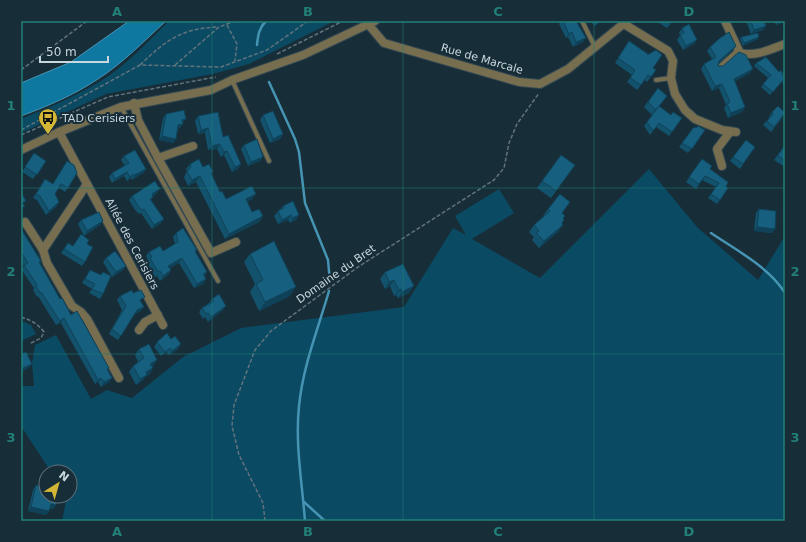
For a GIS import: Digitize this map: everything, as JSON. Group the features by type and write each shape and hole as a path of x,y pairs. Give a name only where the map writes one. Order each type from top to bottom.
{"street":[{"path":"725,21 740,53 747,55 762,53 785,44"},
{"path":"21,150 59,132 121,107 211,90 232,80 303,55 352,34 372,22"},
{"name":"Rue de Marcale","path":"372,22 384,43 519,82 540,84"},
{"path":"540,84 568,69 626,23 668,50 673,61 671,78 675,94 685,110 695,119 733,132 717,149 722,166"},
{"path":"134,104 138,120 211,253 236,242"},
{"name":"Allée des Cerisiers","path":"59,132 163,324"},
{"path":"158,158 193,146"},
{"path":"43,250 87,184"},
{"path":"25,222 43,250 47,262 72,306 82,312 119,378"},
{"path":"139,330 145,322 158,315"}],"lane":[{"path":"582,21 595,48"},
{"path":"718,68 738,50"},
{"path":"656,80 671,78"},
{"path":"232,80 269,161"},
{"path":"121,107 218,281"}],"path":[{"path":"21,70 87,21"},
{"path":"21,130 140,65 160,45 180,33 200,28 219,27 235,21"},
{"path":"140,65 221,67 267,50 308,21"},
{"path":"271,57 343,21"},
{"path":"227,25 236,44 235,61"},
{"path":"174,65 219,27"},
{"path":"21,135 108,97 219,76"},
{"name":"Domaine du Bret","path":"265,521 263,503 239,455 232,426 234,405 255,350 271,331 358,267 494,180 504,168 510,143 517,124 539,93 540,84"},
{"path":"21,317 32,321 41,327 44,332 41,338 29,344"}],"shaded area":[{"path":"129,21 166,21 125,59 98,79 61,100 21,116 21,83 71,62"},
{"path":"169,21 334,21 249,64 213,74 106,94 21,133 21,119 70,97 109,76 136,53"},
{"path":"649,169 697,227 758,280 785,236 785,521 62,521 65,504 78,504 78,464 46,464 21,426 21,386 34,386 32,364 35,345 56,335 91,399 107,390 132,398 183,357 241,328 404,307 453,228 466,235 455,216 499,189 514,213 472,239 540,278"},
{"path":"21,321 31,325 36,334 21,341"}],"building":[{"path":"563,21 576,21 586,38 576,42 572,32 569,34"},
{"path":"666,21 673,21 670,24"},
{"path":"751,21 764,21 766,26 754,30"},
{"path":"689,24 697,40 686,46 680,35 684,33 682,28"},
{"path":"729,32 736,46 719,61 718,66 723,66 739,52 746,55 753,69 734,79 745,107 731,113 727,104 730,102 722,84 715,86 704,64 716,57 710,47"},
{"path":"758,33 759,37 744,43 741,37"},
{"path":"629,41 648,54 647,55 656,50 662,55 653,68 656,70 651,77 648,75 641,85 630,78 635,70 618,58"},
{"path":"766,57 779,72 781,70 784,79 773,92 763,84 771,75 756,63"},
{"path":"658,88 667,96 656,110 648,102"},
{"path":"659,106 671,115 673,112 682,118 672,132 659,123 653,131 647,122"},
{"path":"778,106 785,113 774,127 767,121 773,114 772,112"},
{"path":"184,110 186,119 182,120 183,124 178,125 176,139 162,136 166,114"},
{"path":"273,111 283,134 273,139 263,115"},
{"path":"218,112 223,137 228,135 241,164 235,167 227,151 224,152 220,144 212,146 208,128 201,130 198,116"},
{"path":"698,126 705,130 692,149 682,143 694,127 696,128"},
{"path":"257,139 263,157 251,162 244,145"},
{"path":"746,140 755,147 743,164 733,157"},
{"path":"785,145 785,161 778,155"},
{"path":"135,150 146,169 130,177 127,172 115,179 112,173 129,163 124,156"},
{"path":"34,153 46,161 37,175 25,167"},
{"path":"561,155 575,165 556,191 542,181"},
{"path":"199,159 203,167 209,164 213,172 211,173 220,192 222,191 226,199 252,186 256,194 246,199 252,212 259,209 263,216 229,234 200,176 192,180 187,172 191,166 190,164"},
{"path":"702,159 712,166 710,169 728,182 726,187 728,188 720,200 711,194 719,183 705,176 699,184 689,177"},
{"path":"67,161 74,165 77,173 68,188 61,184 55,194 59,202 49,211 40,196 36,194 45,179 53,184"},
{"path":"155,181 160,189 152,194 153,197 150,199 164,219 154,225 144,209 142,210 138,206 132,196"},
{"path":"21,192 26,201 22,203 25,206 21,208"},
{"path":"560,194 570,202 562,213 565,216 563,218 563,225 544,241 536,233 539,231 534,225 550,211 548,209"},
{"path":"293,201 299,215 293,218 291,215 282,220 278,211 284,208 283,206"},
{"path":"759,209 776,211 775,229 757,227"},
{"path":"99,212 103,221 87,231 81,220"},
{"path":"183,228 197,250 195,251 207,272 203,274 206,279 197,284 182,258 168,266 171,270 163,276 160,271 158,272 150,258 152,257 149,252 160,246 163,251 178,242 176,233"},
{"path":"21,229 41,261 39,262 60,299 62,298 71,315 77,311 109,368 107,369 112,378 104,382 101,378 98,380 64,318 60,321 41,292 40,293 36,286 37,285 24,265 28,263 21,252"},
{"path":"81,234 89,240 87,244 93,247 85,262 64,249 68,243 73,246"},
{"path":"274,241 296,287 265,302 256,284 263,280 250,254"},
{"path":"115,251 126,266 116,272 106,258"},
{"path":"403,264 414,286 402,292 401,289 399,290 394,280 389,282 385,272"},
{"path":"90,270 101,275 103,272 111,276 103,294 92,289 95,284 85,279"},
{"path":"132,290 133,293 141,290 145,297 140,300 144,307 137,310 121,336 112,329 126,306 120,296"},
{"path":"219,294 226,306 211,317 208,313 206,314 202,308 214,301 212,299"},
{"path":"167,333 171,339 175,336 181,344 172,351 170,348 165,352 157,342"},
{"path":"149,344 157,360 150,364 153,368 146,372 147,375 140,379 133,366 144,358 139,349"},
{"path":"26,352 32,364 21,369 21,354"},
{"path":"36,485 38,486 38,504 51,504 49,511 31,507"}],"waterway":[{"path":"257,45 259,32 266,21"},
{"path":"269,82 295,139 299,152 305,203 328,260 330,282"},
{"path":"711,233 761,267 785,293"},
{"path":"305,521 298,449 299,406 307,362 329,291"},
{"path":"304,502 325,521"}],"place":[{"name":"TAD Cerisiers","path":"48,135"}]}
